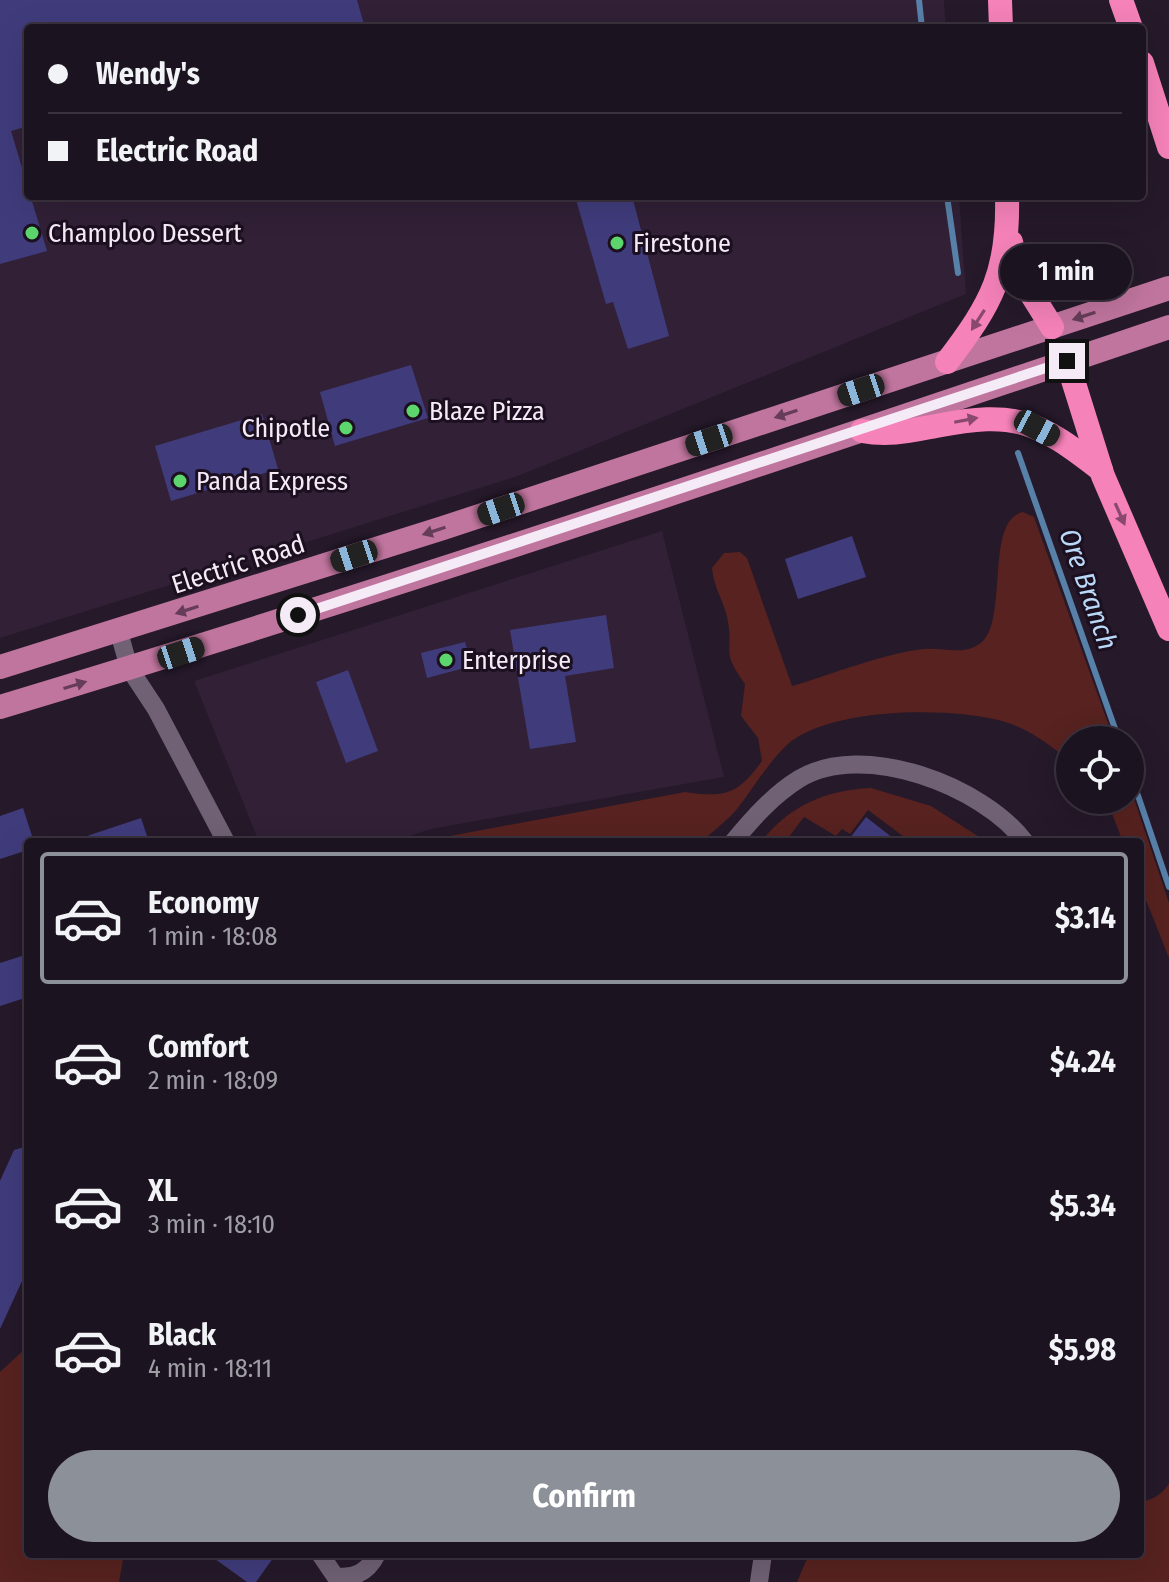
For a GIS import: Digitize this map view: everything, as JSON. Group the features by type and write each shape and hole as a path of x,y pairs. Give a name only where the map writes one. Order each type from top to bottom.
{"highway":[{"path":"1000,0 1001,24"},
{"path":"1121,0 1130,24"},
{"path":"1146,75 1169,147"},
{"path":"1008,208 1019,274 1052,327"},
{"path":"947,362 981,317 1004,266 1008,208"},
{"path":"1067,361 1101,470 1169,629"},
{"path":"862,431 888,436 982,417 1014,419 1067,444 1101,470"}],"main road":[{"name":"Electric Road","path":"0,667 119,632 1169,288"},
{"path":"1052,327 1067,361"},
{"path":"0,707 862,431 1169,327"}],"street":[{"path":"119,632 129,668 156,709 224,838"},
{"path":"736,838 758,812 800,778 845,763 899,767 963,792 1020,838"},
{"path":"322,1558 334,1579 362,1572 374,1558"},
{"path":"759,1582 762,1558"}],"shaded area":[{"path":"0,0 944,0 946,24 24,24 24,200 959,200 966,294 518,476 0,638"},
{"path":"1023,512 1034,517 1109,726 1056,726 1056,750 1012,724 980,716 926,712 868,716 816,728 788,744 737,809 706,838 439,838 685,792 721,794 746,781 762,761 758,738 741,716 745,684 732,663 727,617 713,575 712,568 724,553 740,552 747,558 792,686 891,655 924,649 969,649 983,641 994,611 1004,532 1011,519"},
{"path":"662,531 724,777 431,829 403,838 257,838 194,681"},
{"path":"871,788 931,806 981,838 906,838 868,810 850,834 842,829 836,836 804,817 788,838 764,838 784,819 809,802 854,789"},
{"path":"1112,814 1139,814 1169,903 1169,958 1144,895 1144,838 1121,838"},
{"path":"24,1350 24,1558 123,1558 119,1582 0,1582 0,1372"},
{"path":"1169,1483 1169,1582 797,1582 807,1558 1144,1558 1144,1500 1164,1490"}],"building":[{"path":"0,0 357,0 364,24 24,24 24,127 11,131 24,174 24,200 32,200 47,251 0,264"},
{"name":"Firestone","path":"576,200 633,200 669,336 628,349 613,302 606,304"},
{"path":"411,365 428,418 335,446 320,392"},
{"path":"262,414 278,469 171,501 155,446"},
{"path":"852,536 866,577 798,599 785,559"},
{"path":"606,615 614,668 565,676 576,742 530,749 510,630"},
{"name":"Enterprise","path":"465,642 472,666 427,678 421,653"},
{"path":"348,670 378,751 346,763 316,682"},
{"path":"23,808 33,838 24,838 24,851 0,859 0,816"},
{"path":"866,817 893,838 850,838"},
{"path":"141,818 148,838 81,838"},
{"path":"24,955 24,998 0,1006 0,963"},
{"path":"24,1147 24,1277 0,1329 0,1181 14,1150"},
{"path":"214,1558 273,1558 256,1582 247,1582"}],"waterway":[{"name":"Ore Branch","path":"919,0 922,24"},
{"name":"Ore Branch","path":"948,200 958,273"},
{"name":"Ore Branch","path":"1018,453 1114,726"},
{"name":"Ore Branch","path":"1144,813 1169,887"}],"place":[{"name":"Champloo Dessert","path":"32,233"},
{"name":"Firestone","path":"617,243"},
{"name":"Blaze Pizza","path":"413,411"},
{"name":"Chipotle","path":"346,428"},
{"name":"Panda Express","path":"180,481"},
{"name":"Enterprise","path":"446,660"}],"route":[{"path":"298,615 960,400 1067,361"}]}
